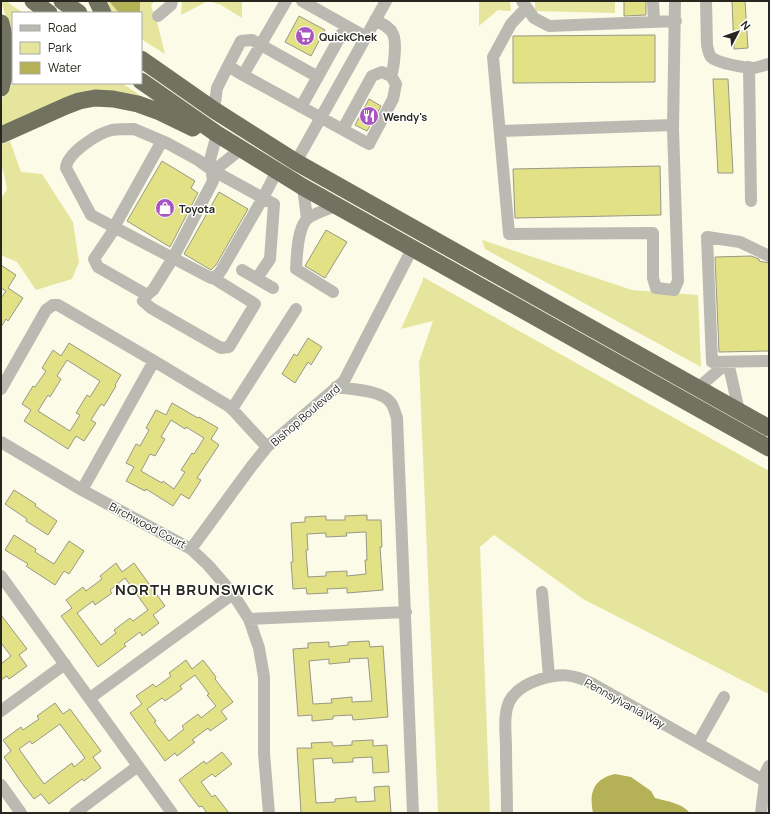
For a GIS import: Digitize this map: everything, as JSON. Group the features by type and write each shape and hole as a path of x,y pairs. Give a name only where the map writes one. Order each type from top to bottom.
{"highway":[{"path":"33,1 48,12"},
{"path":"62,1 78,12"},
{"path":"97,1 102,12"},
{"path":"1,23 5,40 6,61 6,70 1,88"},
{"path":"142,49 190,94"},
{"path":"142,60 214,110 296,162 769,428"},
{"path":"142,82 217,134 303,187 769,448"},
{"path":"1,135 66,106 87,100 104,98 138,104 160,112 190,128 217,134"}],"street":[{"path":"158,16 171,4 172,1"},
{"path":"243,76 286,1"},
{"path":"302,1 366,37"},
{"path":"296,162 322,118 386,1"},
{"path":"653,1 654,22"},
{"path":"675,1 676,21 673,125 678,281 674,290 656,288 653,278 653,233 509,234 493,57 524,4 534,18 549,26 676,21"},
{"path":"706,1 707,45 710,56 718,61 749,67 769,64"},
{"path":"228,66 243,76 369,144 393,99 396,84 392,76 394,64 393,35 388,27 375,20"},
{"path":"301,107 346,26"},
{"path":"214,110 217,88 242,41 252,40 318,77"},
{"path":"749,67 751,201"},
{"path":"343,129 372,76 382,72 392,76"},
{"path":"500,131 673,125"},
{"path":"217,134 210,160 212,170 213,181 173,258 143,301 151,308 221,348 229,347 255,304 213,278 211,278 173,258 115,228 91,215 66,168 66,163 82,146 111,131 134,129 164,142 198,160 212,170 274,204 270,259 257,278"},
{"path":"147,295 98,267 94,259 115,228 164,142"},
{"path":"212,170 221,165 241,149"},
{"path":"213,278 222,269 277,171"},
{"path":"303,187 307,219 302,228 298,246 296,269 333,292"},
{"path":"307,219 336,206"},
{"path":"769,256 740,242 707,237 712,362 769,361"},
{"name":"Bishop Boulevard","path":"192,549 267,447 344,380 412,249"},
{"path":"242,270 273,288"},
{"path":"1,389 46,310 53,305 58,305 232,409 267,447"},
{"path":"232,409 296,308"},
{"path":"82,490 154,361"},
{"path":"698,388 728,362"},
{"path":"728,362 738,411"},
{"path":"336,387 377,394 388,399 393,406 398,425 413,813"},
{"name":"Birchwood Court","path":"2,444 82,490 192,549 233,594 249,618 259,648 264,677 264,754 269,813"},
{"path":"1,576 172,813"},
{"path":"542,592 548,677"},
{"path":"90,698 233,594"},
{"path":"249,618 406,612"},
{"path":"1,711 65,664"},
{"name":"Pennsylvania Way","path":"507,813 506,718 509,703 527,684 556,675 564,675 587,681 765,782"},
{"path":"698,743 724,697"},
{"path":"74,813 138,766"},
{"path":"764,812 766,772 769,766"},
{"path":"1,785 21,813"}],"green space":[{"path":"1,1 6,1 22,12 12,12 12,37"},
{"path":"102,1 109,1 118,12 111,12"},
{"path":"140,1 154,1 151,6 157,22 165,54 142,40 142,12 140,12"},
{"path":"182,1 208,1 181,15"},
{"path":"209,1 242,1 242,18 221,5"},
{"path":"479,1 510,1 511,11 498,10 479,26"},
{"path":"535,1 615,1 615,13 535,11"},
{"path":"123,84 141,96 75,95 1,129 1,100 12,85"},
{"path":"10,141 21,172 42,174 73,222 79,262 72,279 36,290 17,262 1,255 1,199 7,189 1,161 1,145"},
{"path":"482,240 632,290 698,295 701,367 485,249"},
{"path":"423,277 769,471 769,694 583,599 494,535 480,547 490,813 438,813 419,362 433,321 401,329"}],"water":[{"path":"109,1 140,1 140,12 118,12"},
{"path":"615,774 631,777 651,791 655,798 678,804 690,813 593,813 592,793 594,788 602,779"}],"building":[{"path":"624,1 646,1 646,15 624,16"},
{"path":"732,1 745,1 748,48 734,49"},
{"name":"QuickChek","path":"299,16 325,30 311,56 285,42"},
{"path":"655,35 655,82 513,83 513,36"},
{"path":"713,79 728,79 733,173 718,173"},
{"name":"Wendy's","path":"369,99 381,106 367,131 355,125"},
{"name":"Toyota","path":"162,161 195,181 191,188 198,193 170,247 127,221"},
{"path":"660,166 661,215 515,218 513,169"},
{"name":"Toyota","path":"219,192 248,209 216,265 211,270 184,254"},
{"path":"326,230 347,242 325,278 305,266"},
{"path":"751,256 759,259 759,261 769,263 769,351 719,352 715,257"},
{"path":"1,265 16,275 8,288 23,298 8,321 6,319 1,327 1,298 6,291 1,288"},
{"path":"308,338 322,347 311,365 308,362 295,383 282,374 294,354 297,356"},
{"path":"69,343 121,375 104,406 101,404 91,420 96,423 84,441 76,436 68,449 24,421 31,410 22,404 33,386 35,387 46,371 42,368 53,350 61,356","holes":["67,360 100,381 90,397 87,395 76,413 80,415 70,431 38,411 48,395 50,397 61,379 57,376"]},
{"path":"172,403 218,428 211,439 219,445 197,478 201,480 189,499 181,494 173,506 146,489 145,491 126,481 134,467 126,463 136,444 140,446 149,430 146,428 156,410 166,415","holes":["171,420 185,429 186,427 204,438 194,454 192,453 181,470 185,472 174,489 163,481 162,483 141,471 150,454 155,456 165,439 161,437"]},
{"path":"14,490 36,504 35,506 57,521 48,535 26,521 27,519 5,504"},
{"path":"367,515 367,520 381,520 382,547 380,547 383,590 347,593 347,588 327,589 328,593 307,594 306,588 293,589 291,523 305,522 305,517 326,516 326,520 345,520 345,516","holes":["366,532 367,560 365,560 366,574 347,576 347,571 326,572 326,576 308,577 306,550 308,550 307,534 326,533 326,537 347,536 346,533"]},
{"path":"14,535 36,549 35,552 54,564 69,541 84,551 69,574 64,571 55,585 26,566 28,564 5,550"},
{"path":"116,563 122,572 134,563 165,606 153,615 159,623 142,636 140,632 124,644 126,646 98,667 61,616 72,608 66,600 83,587 86,591 102,579 100,576","holes":["125,578 148,610 133,621 130,618 114,630 116,633 101,645 77,613 93,601 95,605 112,593 110,590"]},
{"path":"1,615 27,649 19,655 27,666 9,679 7,676 1,680 1,664 11,656 1,643"},
{"path":"369,641 370,647 383,646 388,717 353,720 352,715 333,716 333,719 312,721 312,715 298,716 293,649 308,648 308,643 329,642 329,647 348,645 348,642","holes":["368,658 372,701 352,702 352,697 331,699 332,703 313,704 309,661 329,659 329,664 350,662 349,659"]},
{"path":"186,660 192,669 203,660 216,677 215,679 233,702 221,711 227,719 210,731 208,728 192,740 195,742 177,756 175,753 165,761 130,713 142,704 136,696 153,684 156,687 171,676 169,673","holes":["195,675 209,694 207,695 216,706 201,718 198,714 182,726 184,729 169,741 154,722 156,721 147,709 162,698 165,701 182,689 180,686"]},
{"path":"55,703 63,714 70,709 101,751 93,757 101,768 84,781 82,779 49,804 41,794 34,799 4,757 11,751 3,740 21,727 23,730 39,719 37,716","holes":["60,724 85,758 74,767 72,763 44,784 19,749 30,741 32,744"]},
{"path":"373,740 373,746 387,745 389,772 373,773 372,757 353,758 353,762 333,763 332,758 313,759 316,803 335,802 335,799 356,797 356,802 375,801 374,787 389,786 391,813 301,813 297,748 312,748 311,743 332,742 333,746 352,745 352,741"},
{"path":"222,752 232,764 215,777 212,774 201,782 212,797 215,795 229,813 207,813 202,806 199,807 179,780 204,761 206,764"}],"place":[{"name":"QuickChek","path":"305,36"},
{"name":"Wendy's","path":"369,116"},
{"name":"Toyota","path":"165,208"}],"district":[{"name":"NORTH BRUNSWICK","path":"195,589"}]}
